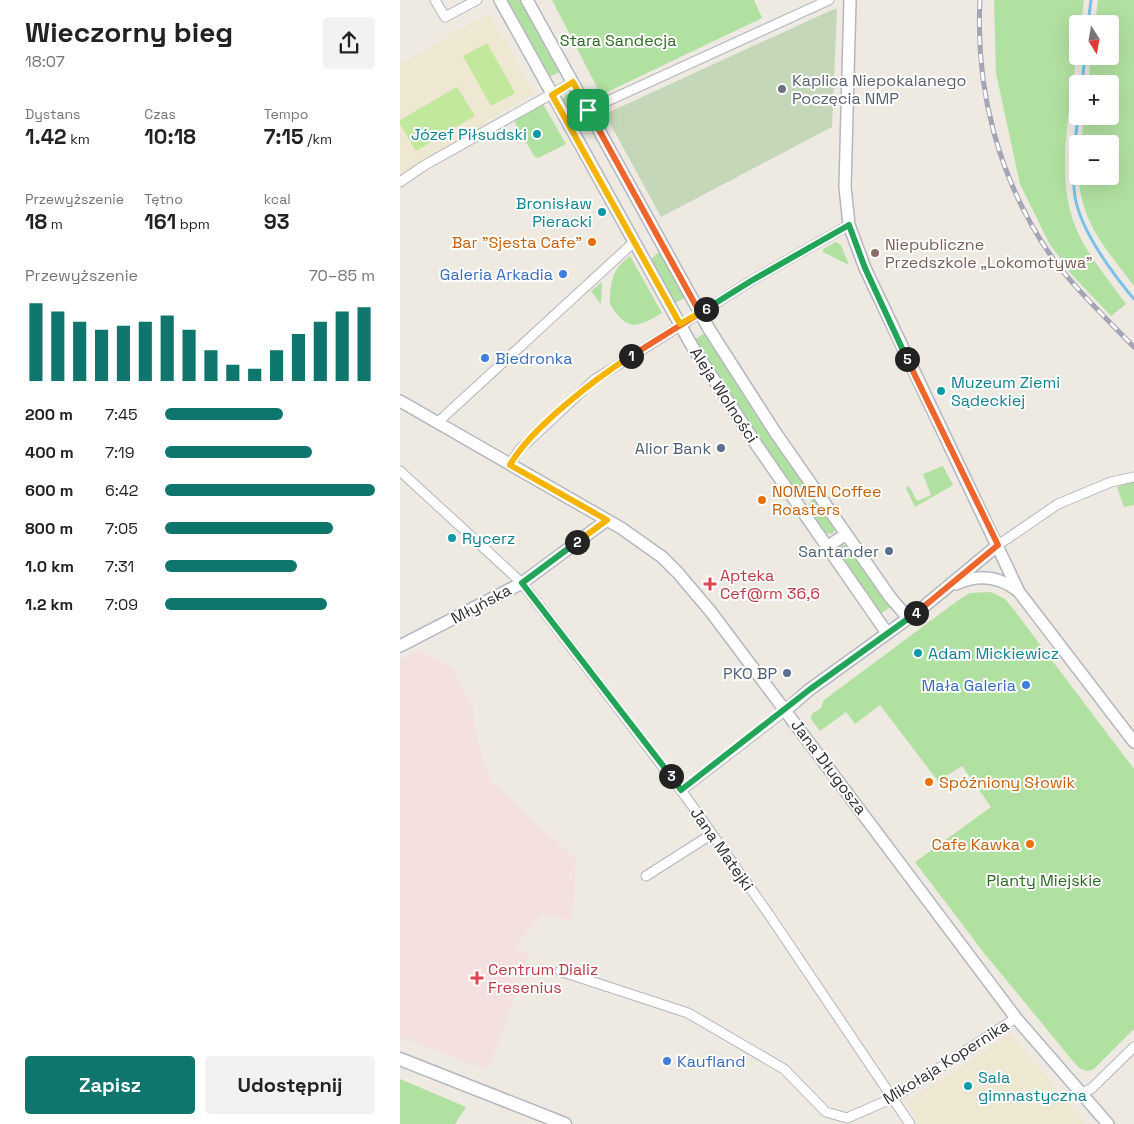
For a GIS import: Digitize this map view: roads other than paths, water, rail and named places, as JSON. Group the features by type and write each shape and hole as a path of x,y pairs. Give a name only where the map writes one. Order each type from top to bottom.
{"main road":[{"path":"400,1058 565,1124"}],"street":[{"path":"435,0 445,17 477,0"},
{"name":"Aleja Wolności","path":"500,0 680,324 758,447 887,634"},
{"name":"Aleja Wolności","path":"528,0 700,313 775,432 890,597 908,618"},
{"path":"588,110 829,0"},
{"path":"850,0 845,187 849,225 865,268 906,358 998,545 1019,592 1134,742"},
{"path":"400,182 425,165 573,82"},
{"path":"510,465 519,450 594,380 680,324 849,225"},
{"path":"437,423 634,242"},
{"name":"Jana Długosza","path":"400,401 607,520 646,545 678,573 737,644 1016,1018 1108,1124"},
{"name":"Jana Matejki","path":"400,471 522,583 681,790 910,1124"},
{"path":"681,790 786,710 809,690 942,592 998,545 1058,504 1111,482 1134,477"},
{"name":"Młyńska","path":"400,646 522,583 607,520"},
{"path":"827,547 846,534"},
{"path":"942,592 963,581 980,577 1003,581 1019,592"},
{"path":"646,876 712,834"},
{"name":"Mikołaja Kopernika","path":"560,971 688,1013 784,1069 826,1112 848,1118 893,1098 1016,1018"},
{"path":"1083,1093 1093,1088 1134,1047"}],"waterway":[{"path":"1089,15 1091,0"},
{"path":"1083,75 1084,65"},
{"path":"1077,125 1073,177 1078,210 1098,251 1134,299"}],"railway":[{"path":"980,0 979,34 986,100 1004,164 1016,195 1031,225 1058,266 1134,347"}],"place":[{"name":"Kaplica Niepokalanego Poczęcia NMP","path":"782,89"},
{"name":"Józef Piłsudski","path":"537,134"},
{"name":"Bronisław Pieracki","path":"602,212"},
{"name":"Bar \"Sjesta Cafe\"","path":"592,242"},
{"name":"Niepubliczne Przedszkole „Lokomotywa”","path":"875,253"},
{"name":"Galeria Arkadia","path":"563,274"},
{"name":"Biedronka","path":"485,358"},
{"name":"Muzeum Ziemi Sądeckiej","path":"941,391"},
{"name":"Alior Bank","path":"721,448"},
{"name":"NOMEN Coffee Roasters","path":"762,500"},
{"name":"Rycerz","path":"452,538"},
{"name":"Santander","path":"889,551"},
{"name":"Apteka Cef@rm 36,6","path":"710,584"},
{"name":"Adam Mickiewicz","path":"918,653"},
{"name":"PKO BP","path":"787,673"},
{"name":"Mała Galeria","path":"1026,685"},
{"name":"Spóźniony Słowik","path":"929,782"},
{"name":"Cafe Kawka","path":"1030,844"},
{"name":"Centrum Dializ Fresenius","path":"477,978"},
{"name":"Kaufland","path":"667,1061"},
{"name":"Sala gimnastyczna","path":"968,1086"}],"park label":[{"name":"Stara Sandecja","path":"618,40"},
{"name":"Planty Miejskie","path":"1044,880"}]}
